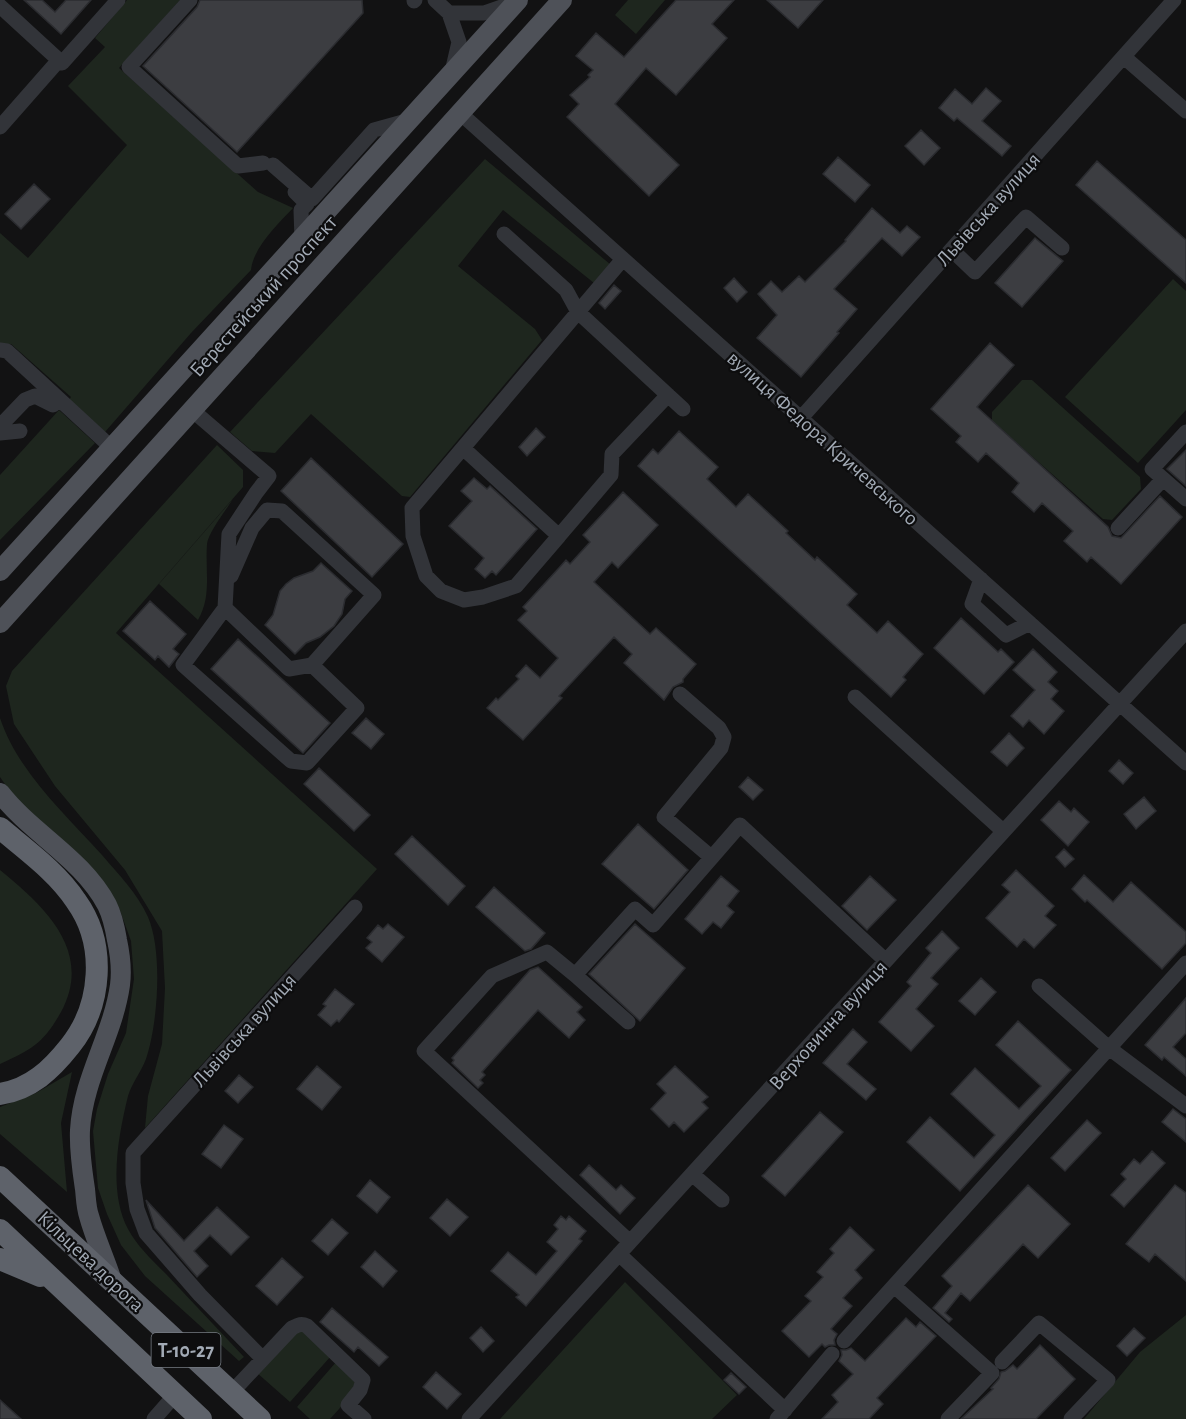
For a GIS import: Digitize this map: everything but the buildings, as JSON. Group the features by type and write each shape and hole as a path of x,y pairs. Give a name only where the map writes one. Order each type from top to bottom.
{"highway":[{"path":"0,828 59,880 77,902 94,943 97,966 95,990 89,1014 78,1036 50,1070 31,1084 0,1094"},
{"name":"Кільцева дорога","path":"0,1178 260,1419"},
{"name":"Кільцева дорога","path":"0,1230 201,1419"},
{"path":"0,1259 56,1283"}],"main road":[{"name":"Берестейський проспект","path":"0,623 562,0"},
{"name":"Берестейський проспект","path":"0,571 517,1"},
{"path":"0,793 80,868 108,907 116,932 121,957 120,984 114,1014 91,1074 80,1129 80,1158 88,1214 112,1281"}],"street":[{"path":"0,6 62,63 118,0"},
{"path":"190,0 129,67 238,166 272,168 312,199 374,130 410,120"},
{"path":"435,0 449,13 459,42 452,74"},
{"name":"Львівська вулиця","path":"801,418 1174,0"},
{"path":"449,13 484,13 517,1"},
{"path":"1124,57 1186,111"},
{"path":"0,127 58,60"},
{"name":"вулиця Федора Кричевського","path":"460,113 1186,763"},
{"path":"272,168 306,204 301,210 302,240"},
{"path":"952,250 975,272 1026,217 1062,248"},
{"path":"504,234 566,290 578,312 684,409"},
{"path":"623,259 412,508 413,536 426,576 441,591 464,600 483,597 516,586 611,475 612,454 668,395"},
{"path":"0,350 7,351 57,404 112,448"},
{"path":"0,426 25,400 35,396 57,404"},
{"path":"192,410 269,476 229,534 225,609 183,664 291,761 306,763 357,708 312,665"},
{"path":"0,433 20,431"},
{"path":"1186,432 1152,469 1186,499"},
{"path":"464,449 559,536"},
{"path":"1118,528 1163,479"},
{"path":"225,609 289,669 312,665 374,595 282,511 267,510 252,528 227,587"},
{"path":"981,579 972,604 1006,635 1030,623"},
{"name":"Верховинна вулиця","path":"469,1419 1186,631"},
{"path":"680,694 719,728 724,736 721,748 664,817 711,857"},
{"path":"855,697 1003,831"},
{"path":"575,975 634,909 653,925 740,825 886,961"},
{"name":"Львівська вулиця","path":"263,1359 200,1294 146,1233 137,1209 133,1183 133,1153 355,908"},
{"path":"627,1022 548,952 492,975 424,1051 630,1242"},
{"path":"844,1341 1186,963"},
{"path":"1039,986 1109,1048 1186,1106"},
{"path":"692,1174 722,1200"},
{"path":"619,1254 781,1415 832,1354"},
{"path":"894,1286 997,1368"},
{"path":"948,1419 1039,1323 1108,1380 1071,1419"},
{"path":"232,1392 292,1328 299,1324 308,1326 363,1380 360,1390 348,1405 364,1419"},
{"path":"154,1419 175,1395"}],"shaded area":[{"path":"127,0 180,0 119,68 258,192 293,208 261,245 251,270 191,333 105,432 69,400 71,397 11,344 0,344 0,233 28,258 127,145 68,86 105,47 95,38"},
{"path":"628,0 665,0 636,34 615,15"},
{"path":"485,159 611,265 594,283 503,210 458,266 535,329 542,340 410,497 402,496 311,414 275,453 252,451 230,432"},
{"path":"1173,279 1186,291 1186,410 1138,463 1065,397"},
{"path":"1022,380 1032,380 1140,477 1141,489 1112,520 1103,519 992,421 992,412"},
{"path":"59,410 95,443 0,540 0,475"},
{"path":"217,445 243,470 243,487 116,633 377,869 145,1128 148,1096 162,1044 165,988 162,931 125,870 55,786 14,724 6,686 12,671"},
{"path":"233,499 208,539 205,602 198,620 159,584"},
{"path":"0,718 8,738 30,774 127,884 148,917 156,949 156,1007 146,1059 128,1096 121,1129 117,1164 118,1198 128,1229 136,1241 244,1357 239,1361 145,1276 121,1245 107,1214 98,1188 93,1131 108,1074 126,1033 134,979 131,941 119,908 104,884 11,793 0,777"},
{"path":"0,870 33,899 47,915 68,950 72,969 70,990 61,1012 48,1032 29,1049 0,1064"},
{"path":"72,1072 61,1123 67,1192 0,1134 0,1107 36,1093"},
{"path":"625,1282 737,1395 712,1419 500,1419"},
{"path":"1186,1315 1186,1419 1084,1419 1140,1352"},
{"path":"295,1331 306,1332 331,1356 290,1402 256,1372"},
{"path":"337,1361 357,1379 357,1389 330,1419 310,1419 297,1407"}]}
